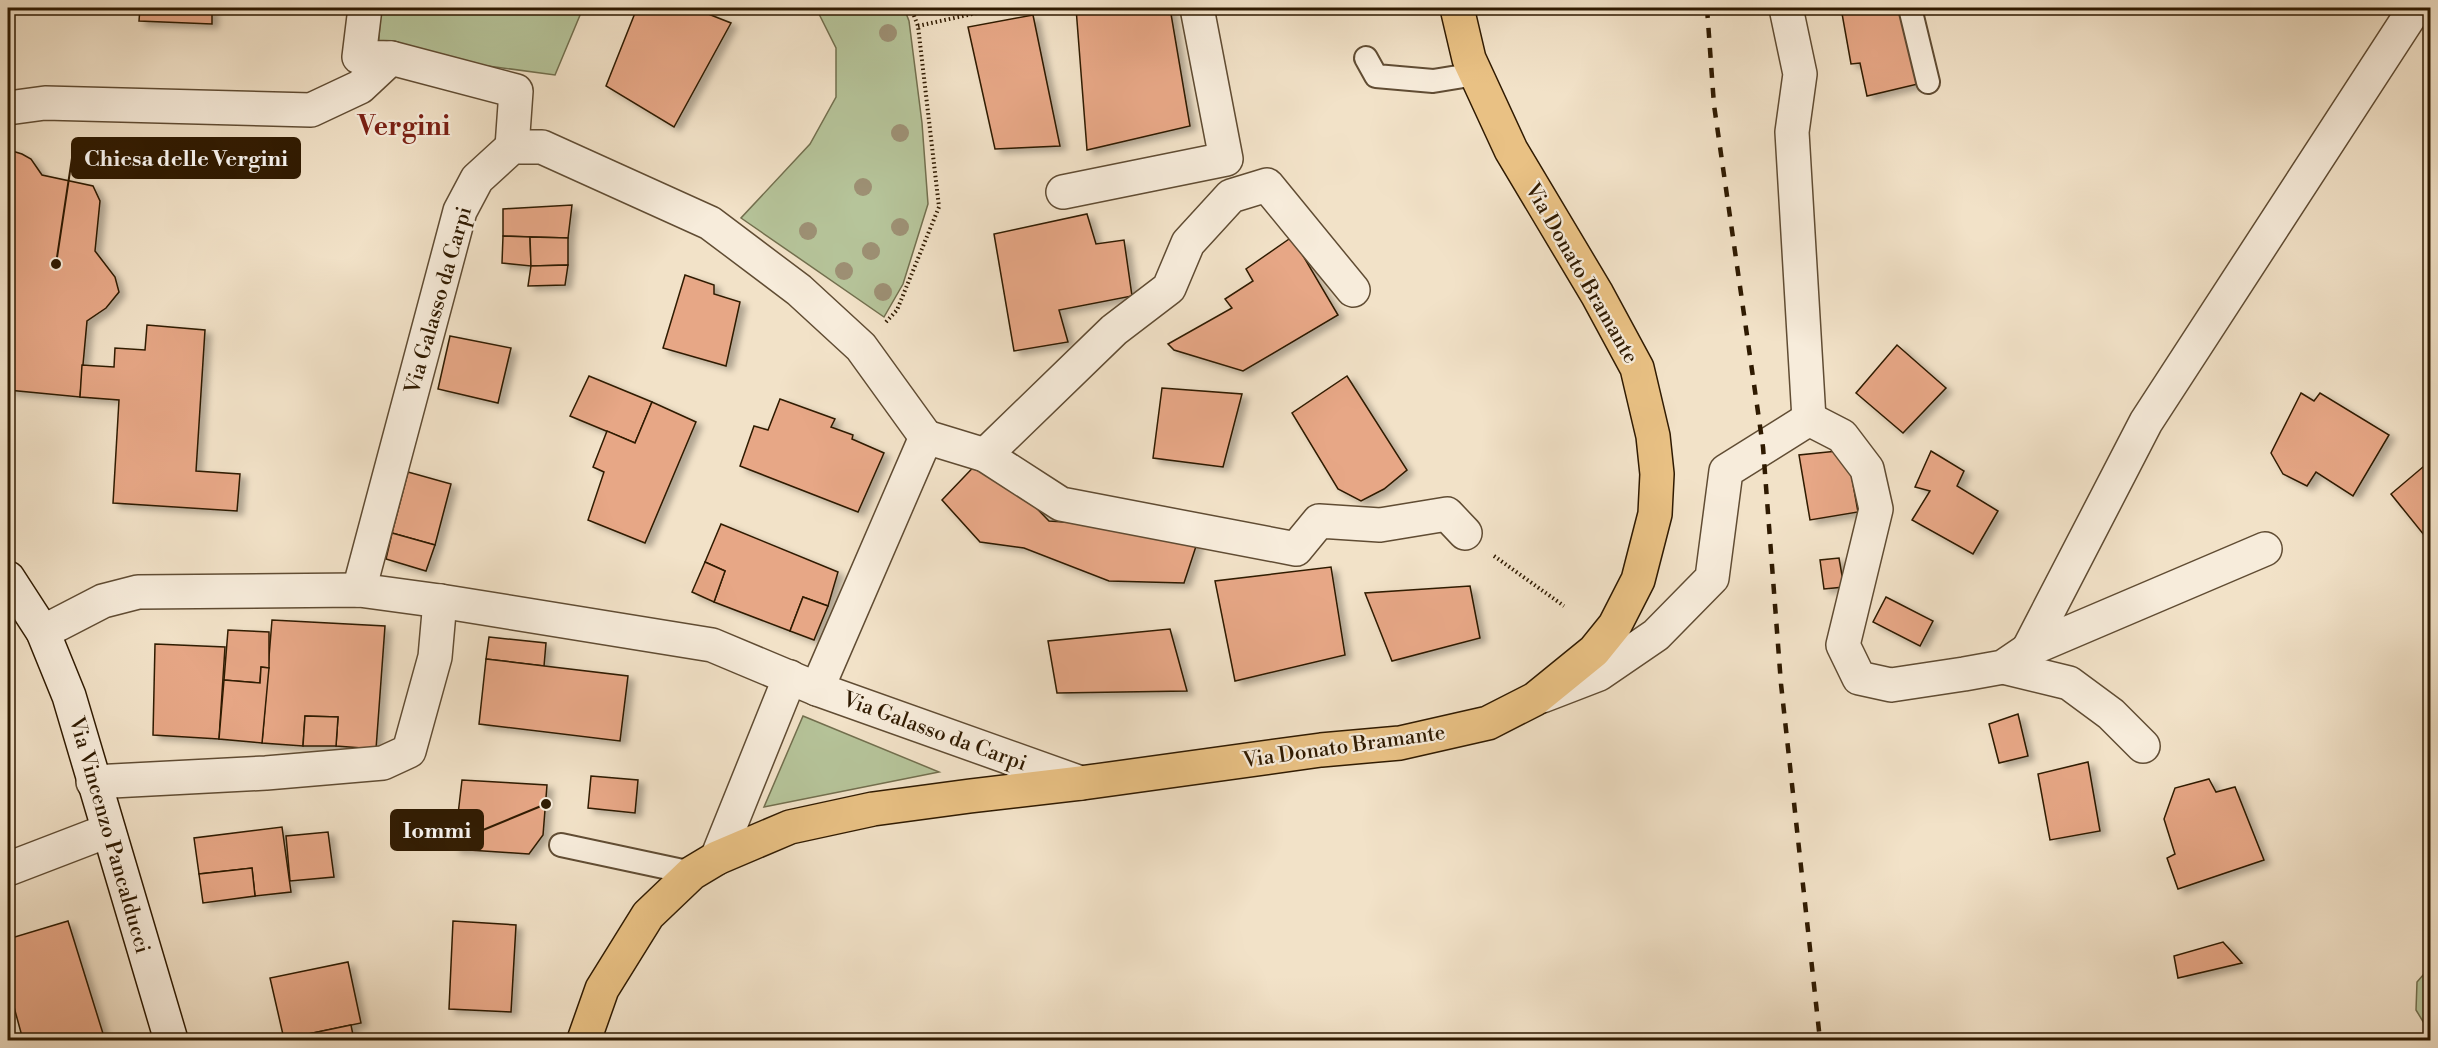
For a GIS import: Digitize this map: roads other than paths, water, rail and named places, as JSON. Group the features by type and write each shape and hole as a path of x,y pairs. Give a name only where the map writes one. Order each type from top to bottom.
{"main road":[{"name":"Via Donato Bramante","path":"584,1041 602,989 648,915 704,866 790,826 873,809 1321,750 1400,743 1488,723 1535,699 1594,651 1619,615 1638,580 1655,514 1656,465 1653,436 1637,368 1597,294 1511,150 1468,59 1457,8"}],"street":[{"path":"365,8 359,57 391,58 516,91 512,147 542,147 710,223 799,290 861,347 926,437 985,455 1061,504 1296,549 1319,521 1380,525 1447,514 1465,533"},
{"path":"1063,192 1226,159 1197,8"},
{"path":"1786,8 1800,74 1792,132 1809,419"},
{"path":"2016,658 2146,422 2415,8"},
{"path":"8,108 45,103 311,110 360,87 391,58"},
{"name":"Via Galasso da Carpi","path":"359,590 460,211 477,179 512,147"},
{"path":"985,455 1114,330 1169,288 1188,243 1231,196 1267,185 1353,290"},
{"path":"1809,419 1842,436 1867,469 1876,509 1843,645 1859,678 1891,685 2016,658 2265,549"},
{"path":"1535,699 1599,674 1656,635 1712,578 1726,471 1809,419"},
{"path":"704,866 804,683 926,437"},
{"name":"Via Vincenzo Pancalducci","path":"8,578 43,632 69,696 107,831 171,1041"},
{"name":"Via Galasso da Carpi","path":"43,632 103,601 138,592 359,590 712,645 804,683 1081,783"},
{"path":"93,782 266,773 383,763 409,751 435,657 440,602"},
{"path":"2016,658 2069,683 2111,714 2143,746"},
{"path":"8,869 107,831"}],"lane":[{"path":"1910,8 1928,82"},
{"path":"1366,58 1376,76 1433,81 1476,74"},
{"path":"561,845 704,866"}],"railway":[{"path":"1707,8 1714,105 1763,447 1781,684 1820,1040"}],"place":[{"name":"Chiesa delle Vergini","path":"56,264"},
{"name":"Iommi","path":"546,804"}],"district":[{"name":"Vergini","path":"404,126"}]}
